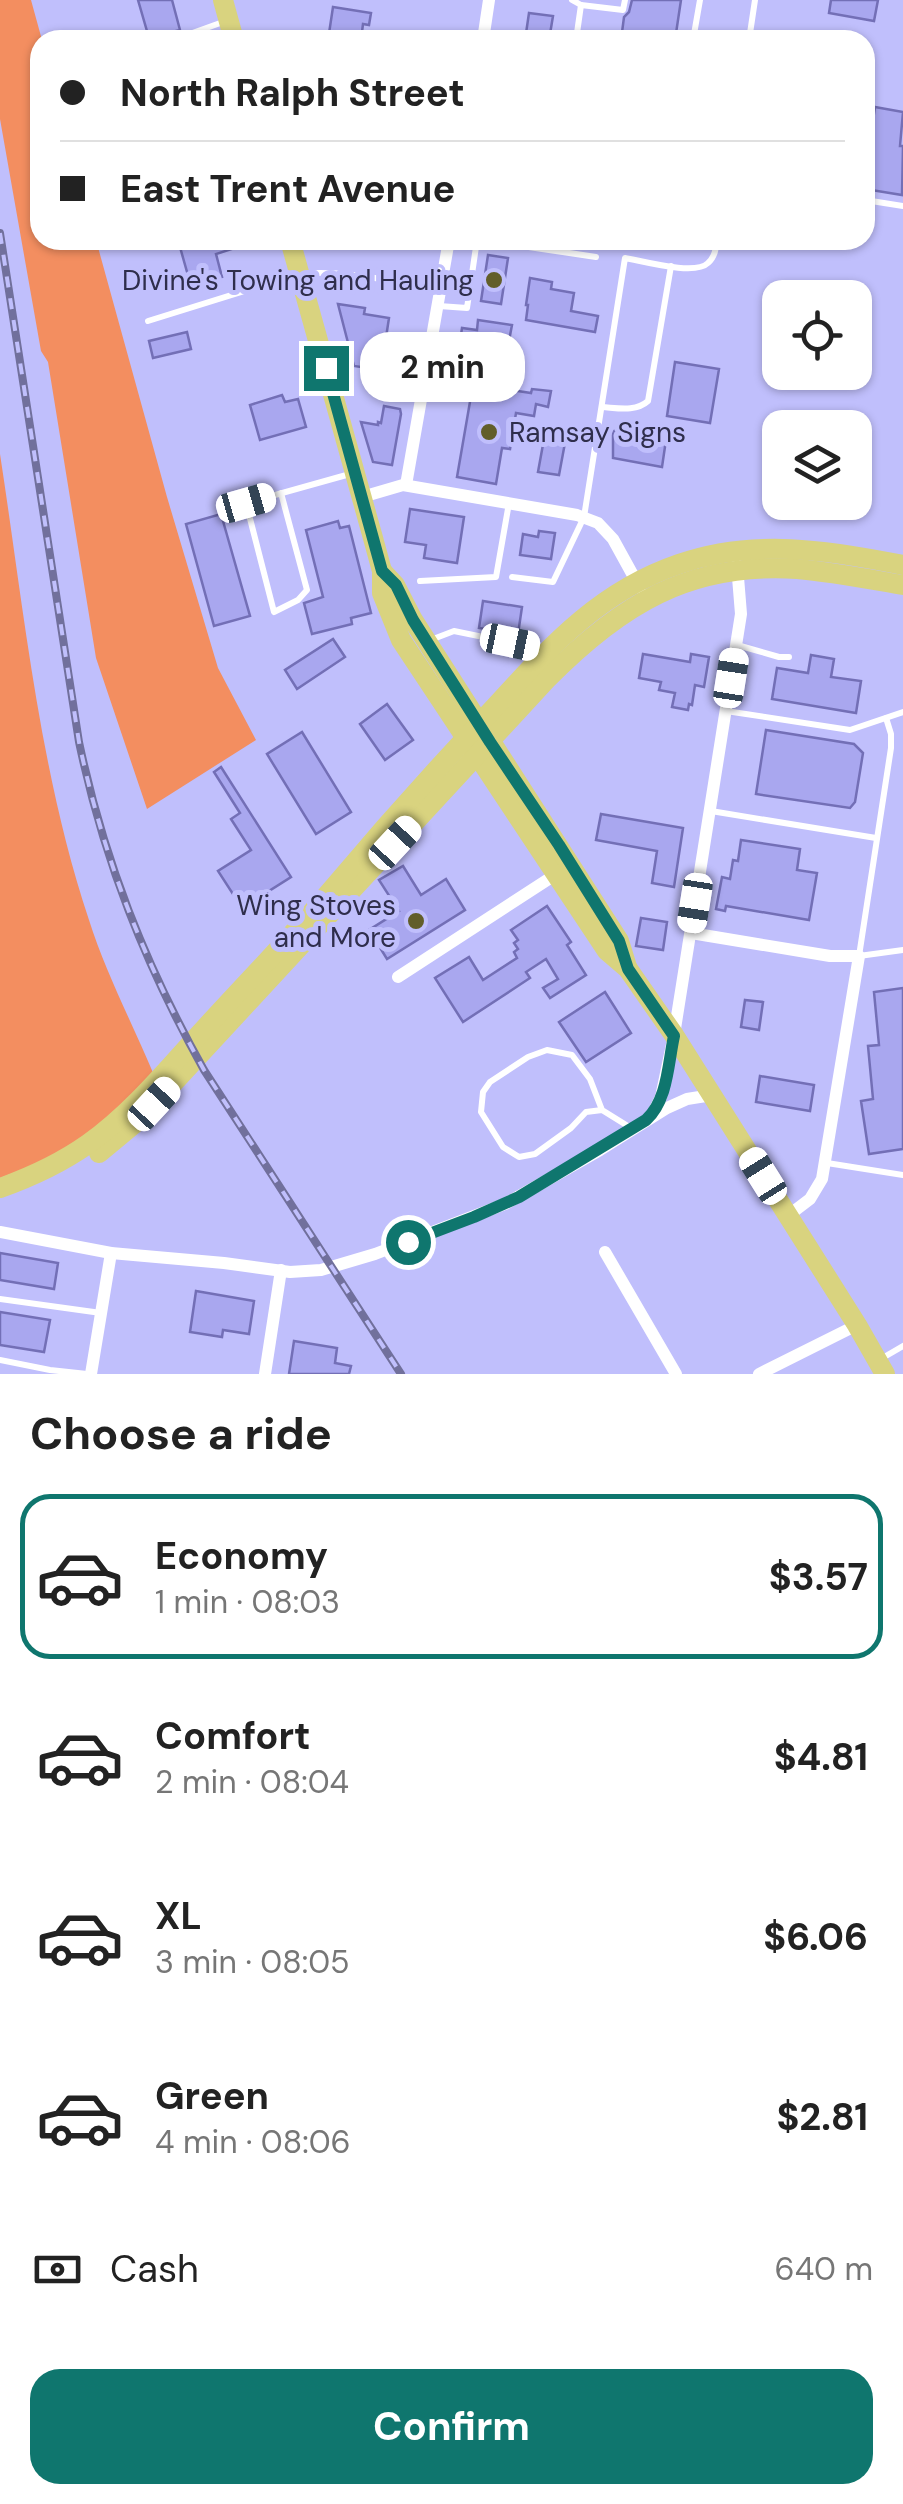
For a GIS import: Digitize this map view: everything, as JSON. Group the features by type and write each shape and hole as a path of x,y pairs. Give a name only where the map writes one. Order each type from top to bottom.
{"main road":[{"path":"293,250 382,571 382,593 402,640 478,740 563,870 607,952 628,969 674,1036 882,1368"},
{"path":"320,915 350,892 548,650 589,612 641,590 680,584 766,548 810,550 903,565"},
{"path":"736,561 903,584"},
{"path":"382,571 396,585 478,740"},
{"path":"7,1193 75,1169 126,1132 320,915 392,818 641,590"},
{"path":"350,892 365,864 392,832 392,818"}],"street":[{"path":"484,30 490,0"},
{"path":"406,485 447,250"},
{"path":"362,496 406,485 584,517 598,523 613,540 641,590"},
{"path":"646,1120 661,1097 674,1036 741,614 736,561"},
{"path":"398,977 563,870"},
{"path":"690,933 830,956 859,956 822,1179 815,1194 788,1215"},
{"path":"0,1232 110,1252 311,1271 348,1262 474,1217 537,1187 686,1099 712,1095"},
{"path":"89,1374 110,1252"},
{"path":"606,1252 676,1374"},
{"path":"265,1374 281,1270"},
{"path":"760,1374 857,1325"}],"lane":[{"path":"572,0 581,5 623,10 624,0"},
{"path":"695,30 700,0"},
{"path":"750,30 755,0"},
{"path":"577,30 581,5"},
{"path":"201,30 229,20"},
{"path":"875,202 903,206"},
{"path":"438,306 467,308 478,250"},
{"path":"552,250 596,256"},
{"path":"512,576 553,582 584,517 626,258 702,268 715,250"},
{"path":"602,407 634,408 648,400 671,266"},
{"path":"148,321 299,274 339,274 440,290"},
{"path":"282,493 307,590 298,600 274,612 246,503 356,472"},
{"path":"420,581 496,577 509,502"},
{"path":"427,642 454,631 548,650"},
{"path":"736,645 789,657"},
{"path":"726,712 844,730 903,712"},
{"path":"886,718 891,740 859,956 903,950"},
{"path":"710,811 877,838"},
{"path":"602,1110 586,1112 535,1154 519,1157 504,1147 481,1112 483,1092 490,1082 547,1050 572,1054 590,1079 602,1110 632,1129"},
{"path":"826,1162 903,1174"},
{"path":"0,1299 100,1313"},
{"path":"882,1368 903,1346"},
{"path":"0,1360 89,1374"}],"shaded area":[{"path":"0,0 31,0 39,30 30,30 30,250 99,250 218,668 256,740 147,809 96,658 48,362 41,351 0,119"},
{"path":"0,454 35,689 57,806 96,939 154,1075 86,1137 45,1161 0,1178"}],"building":[{"path":"138,0 172,0 180,30 147,30"},
{"path":"632,0 681,0 676,30 622,30"},
{"path":"831,0 878,0 874,21 829,13"},
{"path":"333,7 371,13 369,25 363,24 362,30 330,30"},
{"path":"529,13 553,16 551,30 526,30"},
{"path":"875,107 903,112 902,195 875,191"},
{"path":"181,250 229,250 216,254 222,277 191,286"},
{"name":"Divine's Towing and Hauling","path":"488,255 508,258 501,304 481,301"},
{"path":"530,278 552,282 551,289 574,293 571,311 598,316 595,332 526,320"},
{"path":"338,304 365,308 364,314 389,318 381,370 354,366"},
{"path":"478,320 512,325 508,346 487,343 486,352 459,348 462,328 477,330"},
{"path":"187,332 191,349 153,358 149,341"},
{"path":"675,362 719,369 710,423 667,416"},
{"name":"Ramsay Signs","path":"480,385 531,393 532,389 551,391 548,407 536,404 534,416 516,413 510,449 502,448 496,484 457,477 471,396 478,397"},
{"path":"282,395 285,402 298,399 306,427 260,440 250,405"},
{"path":"384,406 400,409 401,414 392,465 373,462 361,422 381,423"},
{"path":"662,425 662,440 666,440 662,467 613,458 613,431"},
{"path":"546,428 567,432 559,475 538,472"},
{"path":"410,509 464,517 457,563 424,558 426,545 405,542"},
{"path":"221,514 250,616 214,626 186,524"},
{"path":"338,521 340,528 349,526 371,613 351,618 352,624 312,634 304,603 323,597 306,530"},
{"path":"539,531 555,533 551,559 520,555 523,534 538,537"},
{"path":"483,601 522,607 518,634 479,628"},
{"path":"333,639 345,657 297,689 285,670"},
{"path":"643,654 690,662 691,654 709,657 704,687 695,685 688,710 672,707 675,693 659,690 661,682 639,678"},
{"path":"811,655 834,659 831,677 861,681 856,713 772,699 777,668 808,673"},
{"path":"387,704 413,740 385,760 360,724"},
{"path":"766,730 854,744 863,753 855,802 850,808 756,794"},
{"path":"302,732 351,812 316,834 267,754"},
{"path":"221,767 291,877 242,908 218,871 251,850 231,819 240,813 214,772"},
{"path":"601,814 683,828 674,887 652,883 657,851 596,840"},
{"path":"741,840 800,849 797,870 817,873 809,920 726,906 725,911 716,909 722,877 730,879"},
{"name":"Wing Stoves and More","path":"403,866 421,895 446,879 465,910 387,959 369,930 399,911 379,880"},
{"path":"547,906 571,942 567,945 586,975 550,998 543,988 558,979 546,959 526,972 530,978 463,1022 435,978 469,957 483,980 517,958 514,943 518,940 511,930"},
{"path":"641,918 667,922 663,950 636,946"},
{"path":"903,988 903,1149 869,1154 861,1101 873,1099 868,1046 879,1045 874,992"},
{"path":"605,992 631,1033 586,1062 559,1022"},
{"path":"745,1000 763,1002 759,1030 741,1027"},
{"path":"760,1076 814,1085 810,1111 756,1102"},
{"path":"0,1253 58,1263 54,1289 0,1280"},
{"path":"196,1291 254,1301 249,1334 223,1330 222,1337 190,1332"},
{"path":"0,1312 50,1320 44,1352 0,1345"},
{"path":"294,1341 337,1348 335,1363 351,1366 349,1374 289,1374"}],"railway":[{"path":"0,233 79,742 114,870 145,951 204,1070 401,1374"}],"place":[{"name":"Divine's Towing and Hauling","path":"494,280"},
{"name":"Ramsay Signs","path":"489,432"},
{"name":"Wing Stoves and More","path":"416,921"}],"route":[{"path":"326,368 382,571 396,585 413,620 619,941 628,969 674,1036 661,1097 646,1120 519,1197 408,1242"}]}
